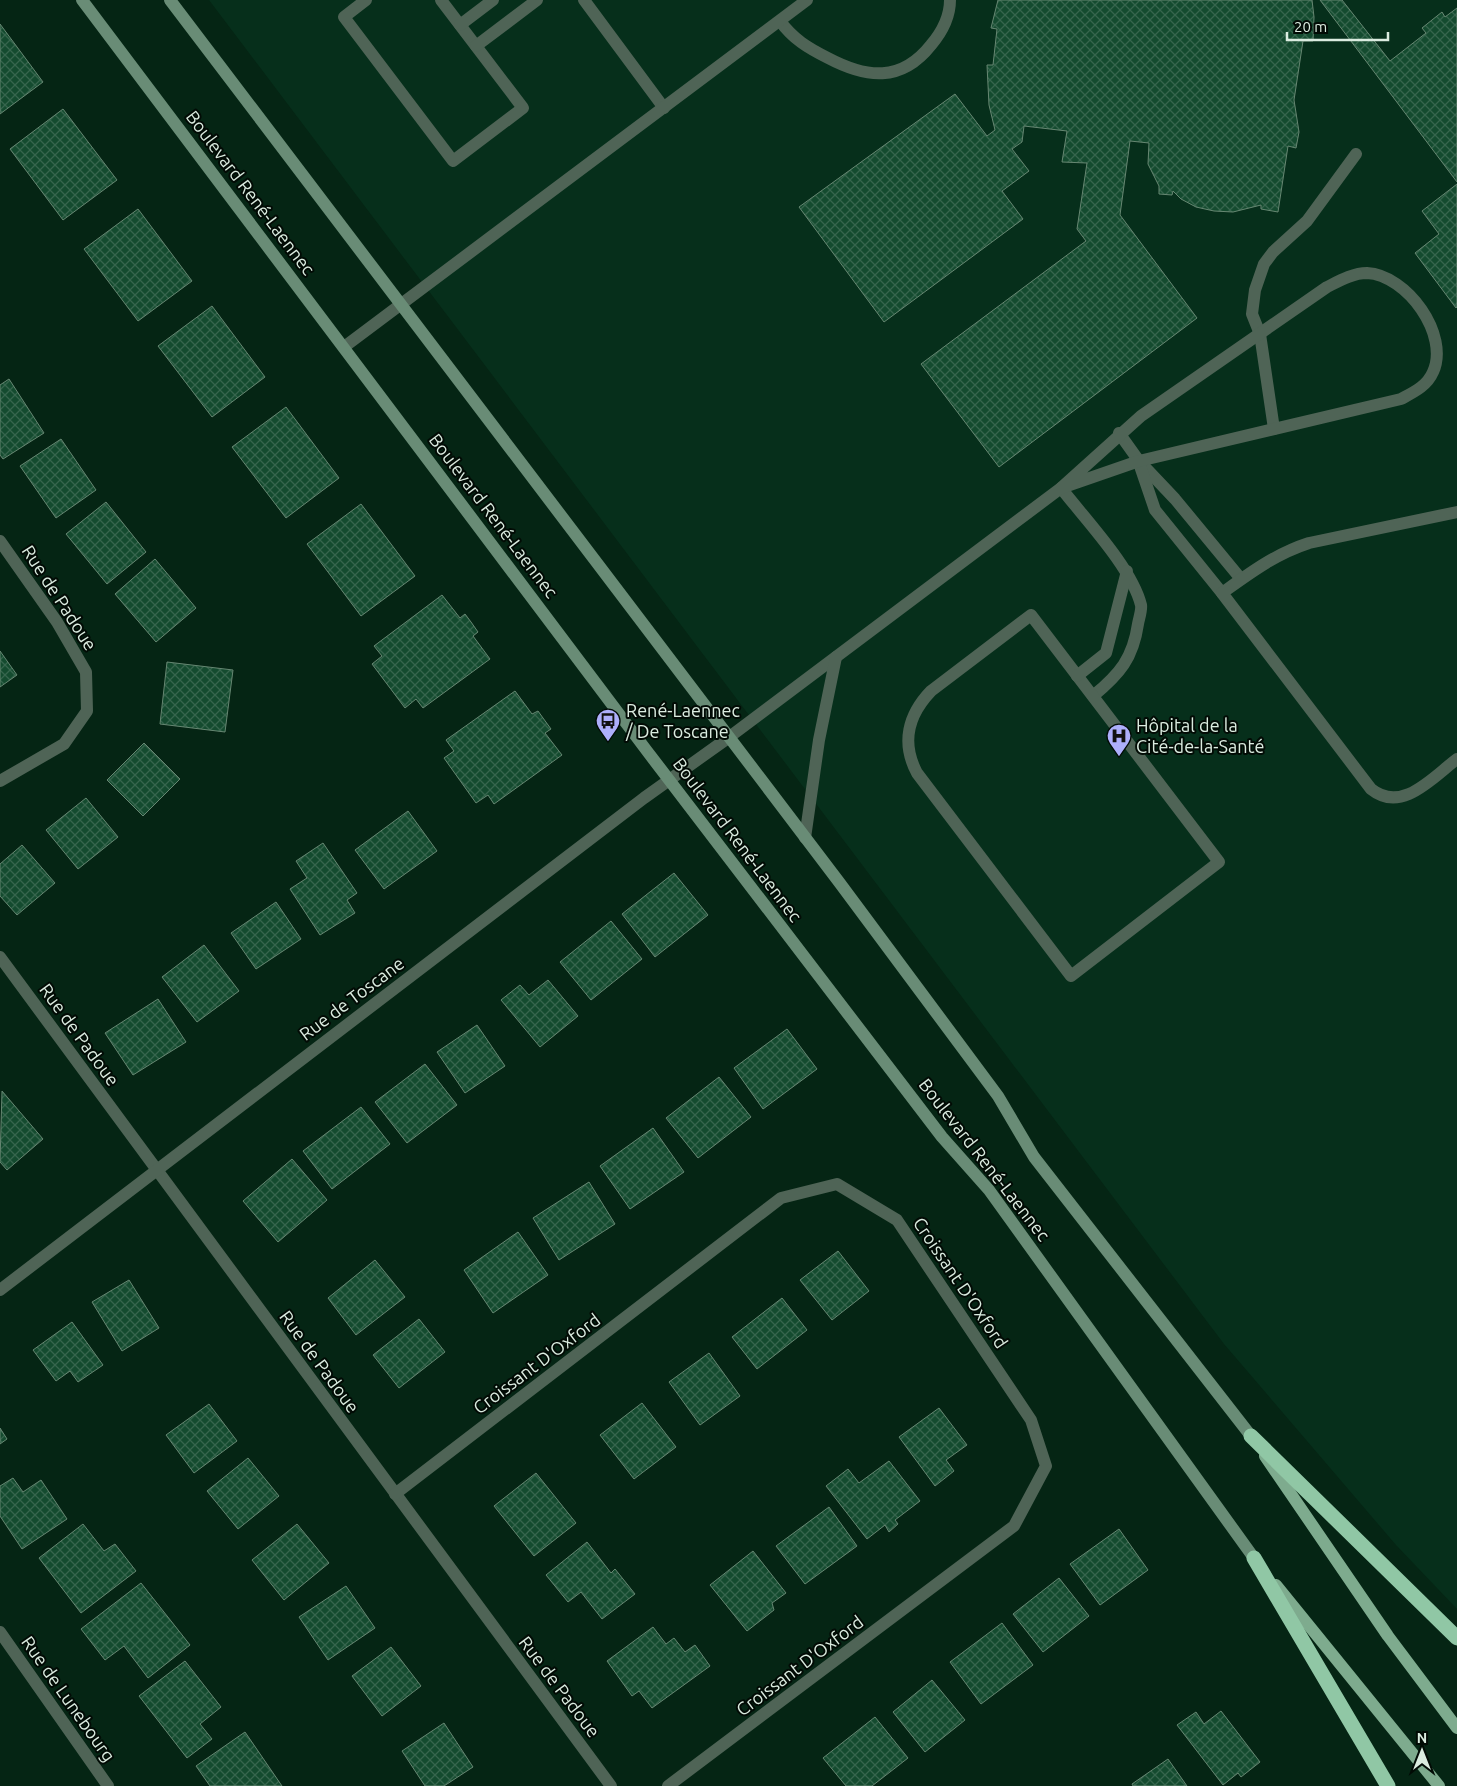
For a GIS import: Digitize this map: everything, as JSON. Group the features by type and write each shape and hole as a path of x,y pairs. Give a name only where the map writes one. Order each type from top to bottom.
{"highway":[{"path":"1251,1436 1457,1638"},
{"path":"1254,1558 1388,1786"}],"main road":[{"path":"1251,1436 1388,1636 1457,1728"},
{"path":"1254,1558 1439,1786"}],"street":[{"name":"Boulevard René-Laennec","path":"82,0 669,780 942,1137 989,1190 1254,1558"},
{"path":"170,0 805,838 998,1096 1034,1156 1251,1436"},
{"path":"366,0 344,17 453,161 523,108 441,0"},
{"path":"460,25 493,0"},
{"path":"476,46 537,0"},
{"path":"584,0 664,108"},
{"path":"344,347 807,0"},
{"path":"780,21 798,42 832,60 861,72 885,74 912,64 928,49 944,27 950,0"},
{"path":"1274,429 1260,334 1252,314 1255,290 1264,264 1273,252 1307,221 1356,154"},
{"path":"1366,273 1393,281 1406,291 1431,326 1438,342 1438,358 1433,374 1424,385 1401,399 1139,461 1061,488 1119,433 1140,416 1327,287 1347,277 1366,273"},
{"path":"1119,433 1139,461 1175,499 1241,579"},
{"path":"1139,461 1155,510 1222,593 1372,789 1386,798 1398,799 1409,795 1457,759"},
{"path":"1061,488 1127,571 1141,606 1133,648 1128,660 1116,676 1093,696"},
{"name":"Rue de Toscane","path":"0,1290 669,780 728,738 1061,488"},
{"path":"1222,593 1272,557 1302,545 1457,512"},
{"name":"Rue de Padoue","path":"0,541 58,622 86,672 87,711 64,744 0,781"},
{"path":"1077,676 1100,660 1110,644 1118,602 1127,571"},
{"path":"1031,615 1077,676 1219,862 1070,976 917,773 910,760 907,747 910,728 921,702 931,691 1031,615"},
{"path":"805,838 820,740 836,657"},
{"name":"Rue de Padoue","path":"0,957 611,1786"},
{"name":"Croissant D'Oxford","path":"395,1494 781,1198 837,1184 897,1220 1031,1420 1046,1466 1014,1526 668,1786"},
{"name":"Rue de Lunebourg","path":"0,1632 108,1786"}],"shaded area":[{"name":"Hôpital de la Cité-de-la-Santé","path":"209,0 1457,0 1457,1609 1396,1545 1224,1344"}],"building":[{"path":"998,0 1312,0 1314,17 1313,41 1303,41 1294,100 1299,132 1296,148 1288,146 1278,212 1261,209 1261,205 1233,212 1214,211 1196,207 1181,199 1173,191 1172,195 1159,194 1159,186 1148,164 1149,143 1130,141 1120,215 1197,318 999,467 921,364 1086,241 1077,229 1087,163 1062,162 1067,131 1024,126 1022,142 1012,149 1029,171 1002,191 1023,219 884,322 799,207 955,94 987,136 995,130 989,105 987,65 993,65 997,29 991,28"},
{"path":"1320,0 1342,0 1390,61 1426,33 1422,28 1442,12 1445,17 1457,8 1457,182"},
{"path":"0,24 43,82 0,114"},
{"path":"63,109 117,180 63,220 10,149"},
{"path":"1457,184 1456,308 1415,253 1439,234 1422,211"},
{"path":"138,209 192,281 138,321 84,249"},
{"path":"212,306 265,377 212,417 158,346"},
{"path":"9,379 44,433 3,459 0,455 0,385"},
{"path":"286,407 339,478 286,518 232,447"},
{"path":"61,439 96,490 56,518 20,466"},
{"path":"106,502 146,552 107,584 66,534"},
{"path":"361,504 415,576 361,616 307,544"},
{"path":"155,559 196,608 156,642 115,594"},
{"path":"442,595 460,618 465,614 478,632 473,636 490,659 423,708 416,699 405,708 372,664 382,656 374,646"},
{"path":"0,651 17,675 0,687"},
{"path":"167,662 233,670 225,732 160,724"},
{"path":"515,691 532,714 538,711 551,729 545,733 562,755 494,804 488,795 476,803 444,758 454,751 446,740"},
{"path":"144,743 180,779 143,816 107,780"},
{"path":"86,798 118,837 78,869 46,830"},
{"path":"408,811 437,851 384,889 355,850"},
{"path":"323,843 357,893 347,900 355,913 320,935 290,889 307,878 296,861"},
{"path":"22,845 55,883 17,915 0,896 0,864"},
{"path":"674,873 708,915 655,957 622,914"},
{"path":"276,902 301,939 256,969 231,933"},
{"path":"611,921 642,959 591,1000 560,962"},
{"path":"204,945 239,991 197,1022 162,977"},
{"path":"548,980 578,1016 540,1047 501,1000 520,985 529,995"},
{"path":"158,999 186,1042 133,1075 105,1033"},
{"path":"477,1025 505,1066 465,1093 437,1052"},
{"path":"787,1029 817,1069 763,1109 734,1068"},
{"path":"425,1064 457,1105 407,1143 375,1102"},
{"path":"719,1077 751,1117 698,1158 666,1118"},
{"path":"2,1091 43,1139 7,1170 0,1162"},
{"path":"361,1107 390,1144 332,1189 303,1151"},
{"path":"653,1128 684,1172 630,1209 600,1166"},
{"path":"292,1159 327,1200 278,1242 243,1201"},
{"path":"589,1182 615,1224 559,1260 533,1218"},
{"path":"518,1232 548,1275 493,1313 464,1270"},
{"path":"838,1251 869,1291 832,1320 800,1280"},
{"path":"375,1260 405,1297 356,1335 328,1298"},
{"path":"129,1280 159,1328 122,1351 92,1302"},
{"path":"782,1298 807,1330 757,1369 732,1337"},
{"path":"419,1319 445,1352 399,1388 373,1355"},
{"path":"72,1322 103,1365 78,1382 70,1371 56,1381 33,1350"},
{"path":"709,1353 740,1396 700,1425 669,1382"},
{"path":"642,1403 676,1447 634,1479 600,1435"},
{"path":"209,1404 237,1441 194,1473 166,1435"},
{"path":"939,1408 967,1445 946,1460 954,1471 935,1486 899,1437"},
{"path":"0,1428 7,1439 0,1444"},
{"path":"248,1458 279,1496 238,1529 207,1491"},
{"path":"889,1461 920,1501 895,1520 898,1524 889,1532 885,1525 867,1539 826,1486 848,1469 859,1483"},
{"path":"536,1473 576,1523 534,1556 494,1506"},
{"path":"13,1478 23,1492 41,1480 67,1519 22,1549 0,1516 0,1486"},
{"path":"829,1507 857,1546 805,1584 776,1546"},
{"path":"83,1524 104,1551 115,1544 136,1571 81,1613 39,1558"},
{"path":"297,1524 329,1563 284,1600 252,1560"},
{"path":"1119,1529 1148,1570 1100,1605 1070,1564"},
{"path":"587,1542 611,1573 615,1569 635,1594 602,1619 581,1592 568,1602 546,1575"},
{"path":"753,1551 786,1593 772,1603 774,1610 747,1631 710,1585"},
{"path":"1059,1578 1089,1616 1043,1652 1013,1614"},
{"path":"141,1583 190,1645 148,1678 124,1646 105,1660 81,1629"},
{"path":"346,1586 375,1628 328,1660 299,1617"},
{"path":"1002,1623 1033,1665 981,1704 950,1662"},
{"path":"653,1627 666,1644 674,1638 685,1652 695,1645 710,1666 652,1708 639,1691 632,1696 607,1661"},
{"path":"391,1647 421,1686 382,1716 352,1676"},
{"path":"185,1661 221,1707 200,1724 212,1739 187,1758 139,1696"},
{"path":"932,1680 965,1720 925,1752 893,1712"},
{"path":"1221,1711 1260,1762 1241,1777 1238,1773 1223,1785 1177,1725 1196,1712 1204,1724"},
{"path":"875,1717 908,1758 872,1786 846,1786 823,1758"},
{"path":"444,1723 473,1767 444,1786 425,1786 402,1751"},
{"path":"245,1732 282,1786 210,1786 196,1766"},
{"path":"1168,1759 1187,1786 1133,1786 1132,1784"}],"place":[{"name":"René-Laennec / De Toscane","path":"608,742"},
{"name":"Hôpital de la Cité-de-la-Santé","path":"1119,757"}]}
